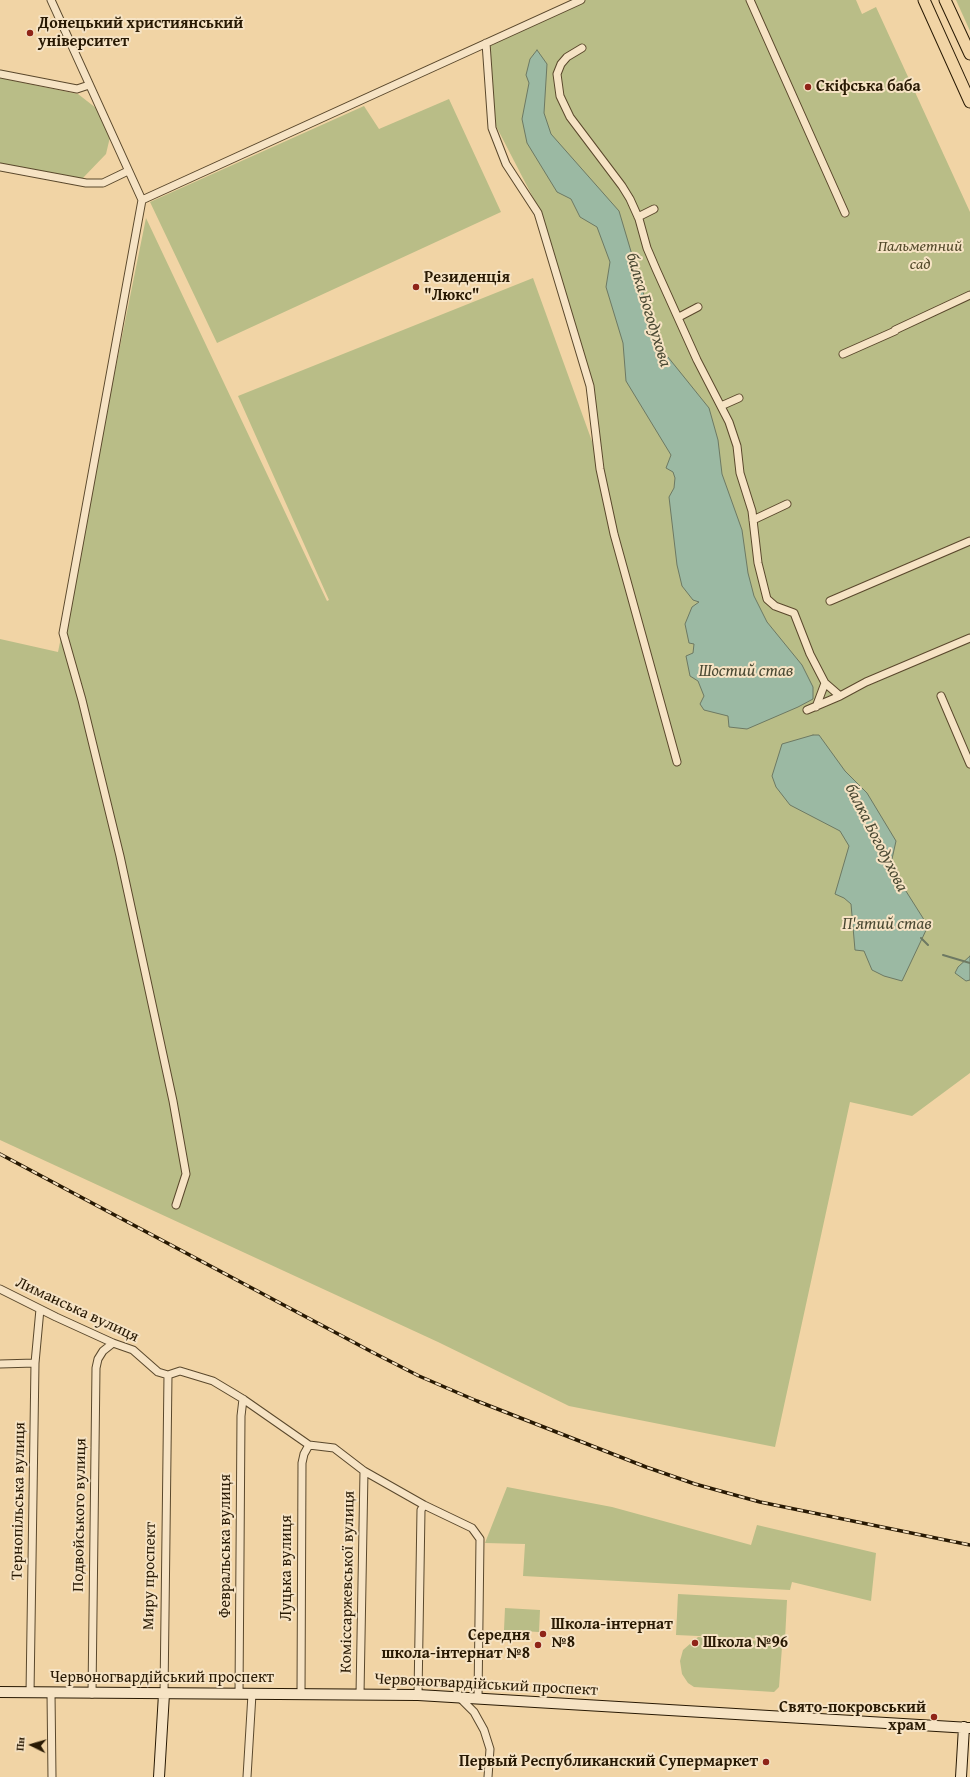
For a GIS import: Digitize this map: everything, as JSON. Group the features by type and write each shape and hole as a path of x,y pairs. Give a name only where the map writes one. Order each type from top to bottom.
{"main road":[{"path":"924,0 970,102"},
{"path":"945,0 970,54"},
{"name":"Червоногвардійський проспект","path":"0,1692 92,1694 418,1694 967,1728"},
{"name":"Миру проспект","path":"159,1777 164,1694"},
{"path":"961,1772 967,1728"},
{"path":"961,1772 970,1757"}],"street":[{"path":"51,0 142,200 63,633 82,700 120,856 173,1101 186,1174 176,1205"},
{"path":"142,200 581,0"},
{"path":"750,0 845,214"},
{"path":"486,43 492,128 506,164 538,213 590,386 600,469 614,534 677,762"},
{"path":"582,48 566,57 560,64 557,74 557,86 560,96 570,117 622,186 630,199 638,217 647,248 656,269 679,317 697,360 721,406 738,446 740,473 752,511 758,563 767,599 775,606 794,613 810,654 825,683 840,696"},
{"path":"0,74 77,89 89,85"},
{"path":"0,167 86,183 104,183 128,171"},
{"path":"638,217 654,209"},
{"path":"842,354 895,331 970,295"},
{"path":"679,317 698,307"},
{"path":"721,406 739,398"},
{"path":"753,520 787,504"},
{"path":"830,601 970,541"},
{"path":"807,710 840,696 866,682 970,638"},
{"path":"816,707 825,683"},
{"path":"941,696 970,764"},
{"name":"Лиманська вулиця","path":"0,1289 113,1343 133,1350 158,1372 168,1375"},
{"name":"Тернопільська вулиця","path":"30,1693 35,1363 40,1309"},
{"name":"Подвойського вулиця","path":"92,1694 96,1368 98,1359 103,1351 113,1343"},
{"path":"0,1364 35,1363"},
{"path":"168,1375 180,1371 213,1381 243,1399 309,1445 334,1448 364,1471 424,1505 472,1528 480,1538 478,1698"},
{"name":"Миру проспект","path":"164,1694 168,1375"},
{"name":"Февральська вулиця","path":"239,1694 241,1416 243,1399"},
{"name":"Луцька вулиця","path":"301,1694 302,1463 304,1454 309,1445"},
{"name":"Коміссаржевської вулиця","path":"360,1694 364,1471"},
{"path":"418,1694 421,1510 424,1505"},
{"path":"51,1693 52,1777"},
{"path":"247,1777 252,1694"},
{"path":"460,1697 474,1712 484,1730 490,1749 488,1777"}],"green space":[{"name":"Пальметний сад","path":"586,0 856,0 862,14 876,7 970,212 970,1073 912,1116 850,1102 775,1447 569,1406 438,1342 0,1140 0,639 58,652 146,218 327,601 329,600 238,396 533,278 602,469 604,467 591,376 542,215 495,124 490,43"},
{"path":"956,0 970,0 970,31"},
{"path":"0,78 78,94 96,108 110,137 106,154 81,180 0,164"},
{"path":"449,99 501,212 217,343 150,202 364,106 379,129"},
{"path":"507,1487 612,1507 751,1545 757,1525 876,1553 871,1601 792,1582 790,1590 523,1576 525,1544 485,1543"},
{"path":"678,1594 787,1600 785,1640 676,1635"},
{"path":"505,1608 540,1610 539,1632 504,1630"},
{"path":"698,1637 777,1642 782,1647 779,1687 774,1692 694,1687 688,1683 682,1674 680,1661 683,1650"}],"water":[{"name":"Шостий став","path":"537,50 547,64 544,113 551,134 619,211 646,302 651,336 709,408 718,440 722,474 742,530 748,573 754,596 767,622 802,665 813,687 813,699 747,729 729,727 728,716 704,710 700,704 704,696 698,681 690,676 686,656 693,653 694,644 689,643 685,624 692,607 699,602 693,600 682,586 677,565 669,497 674,488 675,478 673,472 666,468 671,455 626,381 623,343 606,287 610,262 597,227 580,217 571,199 557,192 527,143 522,119 529,83 526,75 530,59"},
{"name":"П'ятий став","path":"813,735 819,735 845,771 867,793 896,841 892,859 904,888 928,926 902,981 884,976 872,970 864,951 855,950 851,904 844,898 835,894 849,846 840,831 790,805 776,787 772,776 782,744"},
{"path":"970,956 970,980 966,981 955,973 958,967"}],"waterway":[{"name":"балка Богодухова","path":"921,938 928,945"},
{"name":"балка Богодухова","path":"943,955 970,963"}],"railway":[{"path":"0,1154 372,1352 419,1376 477,1401 646,1467 695,1484 760,1502 970,1545"}],"place":[{"name":"Донецький християнський університет","path":"30,33"},
{"name":"Скіфська баба","path":"808,87"},
{"name":"Резиденція \"Люкс\"","path":"416,287"},
{"name":"Школа-інтернат №8","path":"543,1634"},
{"name":"Школа №96","path":"695,1643"},
{"name":"Середня школа-інтернат №8","path":"538,1645"},
{"name":"Свято-покровський храм","path":"934,1717"},
{"name":"Первый Республиканский Супермаркет","path":"766,1762"}]}
